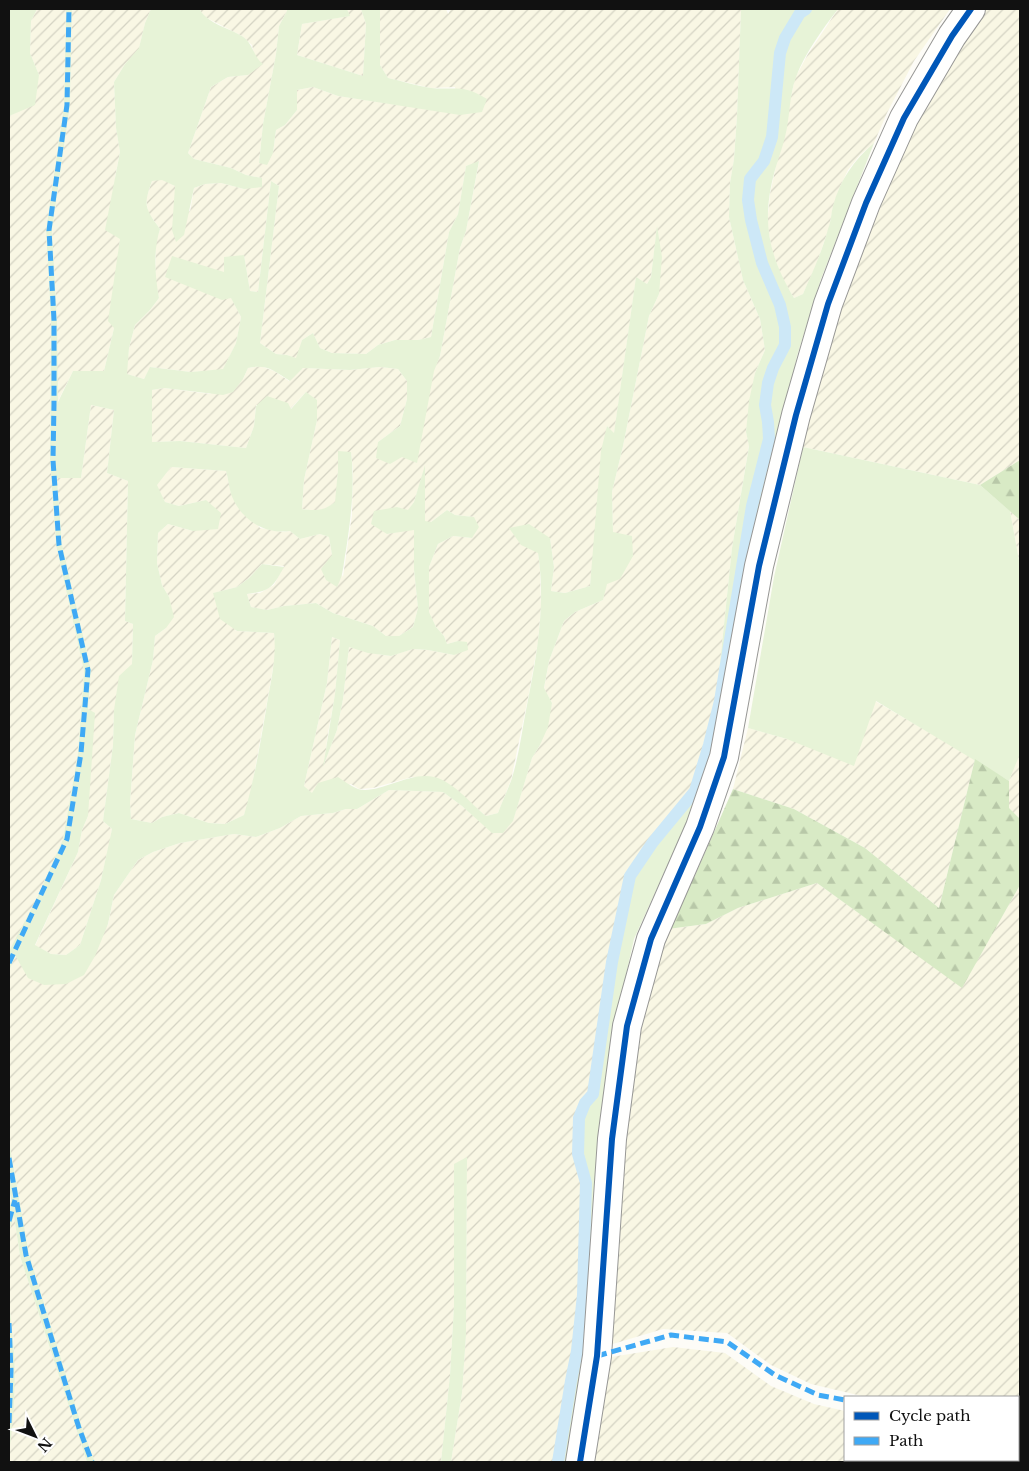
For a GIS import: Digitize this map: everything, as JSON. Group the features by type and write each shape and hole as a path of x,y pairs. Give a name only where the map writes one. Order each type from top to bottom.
{"street":[{"path":"580,1462 597,1356 612,1139 627,1026 651,939 700,827 724,757 759,566 796,415 828,304 866,203 904,118 952,36 971,9"}],"shaded area":[{"path":"37,9 66,9 64,105 46,230 51,320 50,460 56,545 84,671 78,753 63,839 36,900 9,953 9,116 12,115 39,75 30,53 31,21"},
{"path":"72,9 151,9 145,23 139,49 125,64 114,82 116,128 120,152 115,177 120,239 114,328 104,371 73,371 57,403 57,320 52,230 70,105"},
{"path":"199,9 287,9 279,26 276,54 263,124 259,163 273,153 276,130 285,125 297,110 297,90 313,87 338,96 460,114 455,87 431,88 388,78 380,65 380,9 446,9 448,14 451,9 741,9 737,116 730,183 729,217 743,280 760,319 765,350 755,373 746,432 749,445 732,548 716,701 707,744 692,789 628,874 609,962 590,1092 582,1102 576,1117 574,1155 583,1183 581,1295 574,1350 554,1462 451,1462 462,1393 466,1335 467,1158 455,1217 454,1306 450,1375 441,1462 95,1462 82,1427 29,1254 9,1141 9,972 15,954 44,985 108,925 114,895 138,860 153,852 180,843 234,834 256,837 280,828 301,816 357,809 389,790 443,792 492,832 513,820 532,758 540,745 552,703 544,689 549,661 564,621 575,612 603,600 613,532 612,492 649,316 659,294 657,229 651,277 647,284 636,278 614,434 607,426 590,586 565,593 551,591 554,567 550,538 521,544 538,552 541,607 538,642 511,780 498,813 486,816 449,785 433,777 412,777 373,788 359,789 351,784 312,794 304,786 327,683 332,637 340,640 335,695 324,764 337,730 343,699 349,647 391,656 412,649 454,655 458,641 447,644 429,613 429,567 438,544 453,536 472,538 474,517 455,515 447,510 431,522 425,522 425,467 414,502 408,511 397,507 387,534 414,529 414,570 418,608 413,627 399,636 386,636 373,626 333,613 316,603 284,606 267,610 251,607 247,594 260,593 274,585 284,566 262,564 249,578 237,587 214,593 236,631 274,633 276,651 250,797 244,815 225,824 209,823 179,813 162,817 152,823 131,819 130,803 135,735 153,660 155,636 166,628 169,597 162,585 157,563 158,533 168,524 193,531 206,500 179,506 165,502 156,485 171,467 226,471 231,493 260,528 283,532 290,531 300,539 320,534 329,537 332,555 343,577 352,515 353,470 351,452 338,452 336,502 327,508 316,511 302,509 304,480 317,420 306,392 290,409 256,405 254,426 246,448 180,441 152,442 152,390 164,388 210,394 243,379 248,368 260,366 274,371 289,381 303,368 350,370 380,367 398,369 407,381 407,399 400,426 378,442 390,464 440,356 460,248 466,231 479,162 466,166 458,214 449,232 431,337 418,340 395,340 378,345 366,354 332,353 320,348 313,333 302,340 297,359 287,355 276,354 260,343 279,186 271,181 258,292 250,291 244,255 231,297 241,317 236,343 223,370 191,372 151,367 144,379 126,374 129,348 135,325 159,298 155,280 156,241 160,229 148,212 146,199 152,181 162,179 175,186 190,212 194,188 205,184 221,183 244,189 262,178 194,159 188,153 211,87 228,77 248,75 255,58 252,45 242,36 205,17"},
{"path":"347,9 361,9 366,24 363,76 297,55 302,24 349,16"},
{"path":"838,9 950,9 914,61 874,143 860,155 848,170 839,189 829,228 816,265 803,294 794,298 782,278 772,251 767,224 770,194 795,78 808,54"},
{"path":"984,9 1020,9 1020,460 980,485 803,447 822,364 846,285 876,210 914,127"},
{"path":"91,405 114,410 107,473 128,481 125,621 133,624 132,664 114,710 113,745 103,821 112,829 101,880 80,945 66,955 51,954 35,946 78,852 82,830 88,816 88,709 91,670 62,544 57,478 81,478"},
{"path":"1010,511 1020,520 1020,566"},
{"path":"875,701 975,759 939,908 865,848 794,809 733,789 748,728 787,739"},
{"path":"1020,737 1020,819 1009,809 1009,781 1018,756"},
{"path":"817,883 962,987 1020,885 1020,1462 926,1461 1019,1461 1019,1396 862,1396 811,1384 771,1365 727,1333 663,1329 606,1346 636,1040 668,929 706,924 738,908"},
{"path":"14,1215 20,1256 87,1462 9,1462 14,1341 9,1305 9,1232"},
{"path":"673,1347 725,1353 771,1386 814,1404 844,1411 844,1461 898,1462 594,1462 605,1358"}],"green space":[{"path":"9,9 37,9 31,21 30,53 39,75 35,105 9,116"},
{"path":"66,9 72,9 70,105 52,230 57,320 58,402 73,371 104,371 114,328 108,321 120,239 105,230 120,152 116,128 114,82 125,64 139,48 145,23 151,9 199,9 208,19 246,39 259,61 263,64 248,75 228,77 211,87 188,153 194,159 262,178 262,187 244,189 221,183 205,184 194,188 184,235 176,242 172,230 175,186 162,180 152,181 147,196 147,207 160,229 156,246 155,264 159,298 135,325 129,348 127,374 144,379 150,367 191,372 223,369 236,343 241,317 231,298 222,300 165,277 172,256 224,272 224,257 244,255 250,291 258,292 271,181 279,186 260,343 276,354 296,358 302,340 313,333 320,348 332,353 366,354 378,345 395,340 418,340 431,337 449,232 458,214 466,166 479,161 466,231 460,248 440,356 434,371 417,463 402,457 390,464 376,458 378,442 400,426 407,399 407,381 398,369 380,367 350,370 303,368 290,381 270,369 255,367 248,368 243,379 233,392 223,395 164,388 152,390 152,442 180,441 246,448 254,426 256,406 267,396 288,403 291,409 306,392 317,400 317,420 304,480 302,509 319,510 335,502 338,451 351,452 352,501 343,569 337,587 326,580 321,569 332,555 329,537 320,534 300,539 290,531 280,532 262,528 254,523 240,511 235,503 226,471 171,467 157,485 165,502 179,506 206,500 221,513 218,529 193,531 168,524 158,533 157,563 162,585 169,597 174,617 166,628 155,636 153,660 135,735 130,803 131,819 152,823 162,817 179,813 209,823 225,824 244,815 251,789 271,681 275,652 274,633 237,631 220,619 213,593 237,587 249,578 262,564 284,567 274,584 270,587 247,594 251,607 267,610 284,606 316,603 333,613 373,626 386,636 399,636 413,627 418,608 414,570 414,530 387,534 371,524 374,511 397,507 408,510 414,502 425,465 425,521 431,522 447,510 455,515 474,517 479,527 472,538 453,536 438,544 429,567 429,612 436,627 444,636 447,644 458,641 467,642 468,650 454,655 413,649 391,656 368,653 349,647 343,699 337,730 323,767 335,694 340,640 332,637 327,683 304,786 312,793 318,783 338,777 355,788 366,790 414,777 434,777 455,788 486,816 498,813 514,772 534,667 541,610 538,553 521,545 509,528 529,524 550,538 554,567 551,591 565,593 590,586 601,451 607,426 614,433 636,277 647,284 651,277 657,226 662,257 659,294 649,316 612,492 613,532 632,536 633,556 620,579 607,584 603,600 575,612 564,621 549,661 544,688 552,703 548,727 532,758 513,821 503,833 492,833 443,792 389,790 357,809 301,816 280,828 256,837 234,834 180,843 153,852 138,860 114,895 108,924 95,956 84,975 66,984 44,985 28,978 15,955 9,972 9,951 36,900 63,839 78,753 84,671 56,545 50,460 51,320 46,230 64,105","holes":["91,405 114,410 107,473 128,481 125,621 133,624 132,664 119,676 114,710 113,745 103,821 112,829 101,880 80,945 66,955 51,954 35,945 78,852 82,830 88,816 95,713 88,709 91,670 62,544 57,478 81,478"]},
{"path":"287,9 347,9 350,16 302,24 297,55 363,76 366,24 361,9 380,9 380,65 388,78 431,88 466,89 472,91 487,99 482,112 460,115 338,96 313,87 297,90 297,110 285,125 276,130 273,153 267,165 259,163 263,124 276,54 279,26"},
{"path":"741,9 838,9 809,50 796,77 785,137 775,170 768,205 769,237 773,252 778,267 794,298 803,294 820,254 830,224 833,206 844,179 860,156 874,143 821,279 797,356 729,686 701,799 678,842 634,939 614,1039 587,1343 568,1462 554,1462 574,1350 581,1295 583,1183 574,1155 576,1117 582,1102 590,1092 609,962 628,874 651,841 692,790 707,744 716,701 732,548 749,446 746,432 749,401 755,373 765,350 760,319 743,280 729,217 730,183 737,116"},
{"path":"803,447 980,485 1010,511 1020,566 1020,737 1019,756 1009,781 876,701 854,766 787,739 748,728 774,577"},
{"path":"1020,460 1020,520 980,485"},
{"path":"975,759 1009,781 1009,808 1020,819 1020,885 962,988 817,883 738,908 706,924 668,929 696,873 733,789 794,809 865,848 939,908"},
{"path":"9,1141 29,1254 82,1427 95,1462 87,1462 20,1256 14,1216 9,1232 11,1200 9,1186"},
{"path":"467,1157 466,1335 462,1393 451,1462 441,1462 450,1375 454,1306 454,1164"},
{"path":"9,1305 12,1323 15,1379 9,1454"}],"waterway":[{"path":"558,1462 577,1351 583,1295 586,1183 578,1154 579,1118 585,1103 593,1094 612,962 630,876 653,842 695,791 720,701 752,506 769,439 765,405 768,383 773,368 785,345 785,327 780,305 762,263 751,220 748,200 750,179 764,161 772,137 780,53 785,38 800,13 806,9"}],"marked path":[{"path":"9,963 67,839 81,753 88,670 59,545 53,460 54,320 49,230 67,105 69,9"},
{"path":"9,1158 26,1255 79,1428 92,1462"},
{"path":"9,1221 15,1200"},
{"path":"9,1323 11,1371 9,1423"},
{"path":"597,1356 671,1335 727,1342 775,1375 818,1395 844,1400"}],"cycle path":[{"path":"580,1462 597,1356 612,1139 627,1026 651,939 700,827 724,757 759,566 796,415 828,304 866,203 904,118 952,36 971,9"}]}
